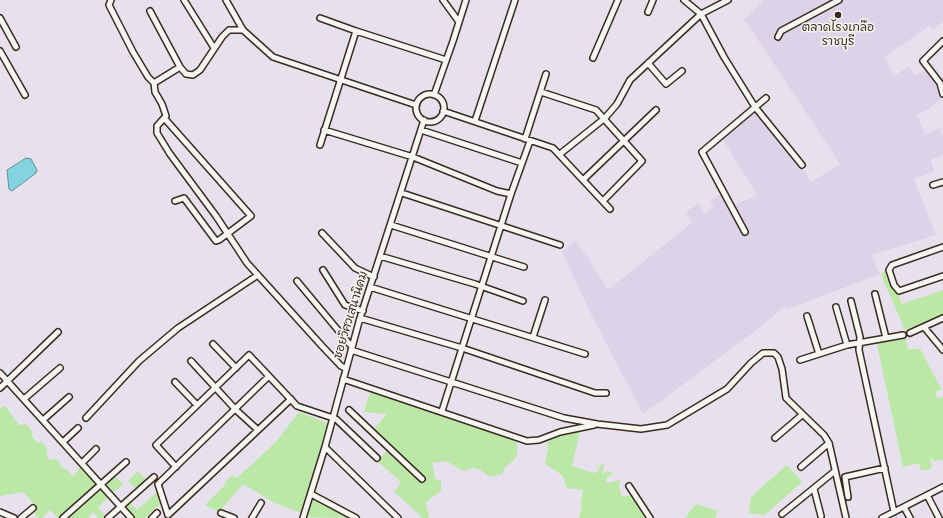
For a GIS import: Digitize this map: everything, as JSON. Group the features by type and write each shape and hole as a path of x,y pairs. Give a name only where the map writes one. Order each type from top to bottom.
{"street":[{"path":"111,0 109,5 145,74 154,84 155,92 166,113 165,119 157,126 157,133 160,139 247,263 322,346 341,366 345,368"},
{"path":"184,0 214,48"},
{"path":"226,0 243,30 273,57 416,105"},
{"path":"443,0 459,22"},
{"path":"434,94 466,0"},
{"path":"475,121 515,0"},
{"path":"593,58 618,0"},
{"path":"648,12 653,0"},
{"path":"684,0 701,14 724,57 755,107 802,165"},
{"path":"560,154 604,118 617,104 630,80 701,14 728,0"},
{"path":"778,37 781,32 840,0"},
{"path":"150,11 180,68 186,74 193,75 200,70 214,48 229,30 243,30"},
{"path":"0,18 16,47"},
{"path":"320,18 446,60"},
{"path":"320,145 356,31"},
{"path":"943,41 922,61 940,83 943,94"},
{"path":"0,51 25,95"},
{"path":"648,63 666,84 682,72"},
{"path":"154,84 180,68"},
{"path":"442,411 522,163 546,74"},
{"path":"541,92 591,107 604,118 642,162 603,201"},
{"path":"434,94 440,99 443,111 436,120 424,120 418,114 416,105 418,100 425,95 434,94"},
{"path":"745,232 702,152 766,98"},
{"path":"584,179 656,110"},
{"path":"443,111 553,148 584,179 610,209"},
{"path":"165,119 250,213 251,216 219,240 214,240 184,198 176,201"},
{"name":"ซอยวิศวเสนานิคม","path":"303,518 333,419 345,368 360,318 402,193 424,120"},
{"path":"324,130 413,157 497,191 511,194"},
{"path":"421,130 522,163"},
{"path":"933,185 943,182"},
{"path":"402,193 560,244"},
{"path":"391,225 524,267"},
{"path":"322,233 355,268 374,277"},
{"path":"943,248 892,265 889,270 894,286 898,291 943,276"},
{"path":"380,256 482,286 523,301"},
{"path":"323,270 344,305 363,311"},
{"path":"86,418 139,361 178,328 258,275"},
{"path":"298,281 351,348 451,383 564,418 597,424 641,429 668,425 727,389 762,353 774,353 778,357 782,369 786,398 824,435 829,444 846,518"},
{"path":"370,287 585,354"},
{"path":"875,294 886,338"},
{"path":"533,337 545,300"},
{"path":"851,301 860,343 859,350 894,512"},
{"path":"836,307 846,345"},
{"path":"807,316 819,354"},
{"path":"360,318 462,348 584,389 606,394"},
{"path":"910,333 943,318"},
{"path":"924,327 943,350"},
{"path":"0,388 58,332"},
{"path":"800,360 846,345 903,335"},
{"path":"213,344 236,368"},
{"path":"176,467 156,445 250,355 290,398 301,407 338,421 377,458"},
{"path":"192,362 236,410 258,430"},
{"path":"24,400 60,368"},
{"path":"0,373 131,518"},
{"path":"269,376 236,410 158,484 168,515 290,398"},
{"path":"343,379 442,411 527,441 539,440 560,432 597,424"},
{"path":"175,382 197,405"},
{"path":"43,420 69,397"},
{"path":"349,410 422,479"},
{"path":"774,438 802,415"},
{"path":"63,442 78,428"},
{"path":"801,467 829,444"},
{"path":"325,447 398,518"},
{"path":"82,463 96,448"},
{"path":"63,518 126,462"},
{"path":"848,497 845,477 885,468"},
{"path":"782,514 835,471"},
{"path":"108,518 154,477"},
{"path":"629,486 650,518"},
{"path":"882,518 943,487"},
{"path":"814,489 821,516"},
{"path":"311,494 356,518"},
{"path":"927,495 939,518"},
{"path":"252,518 261,503"},
{"path":"904,507 910,518"},
{"path":"21,518 33,508"},
{"path":"152,518 157,513"},
{"path":"221,513 234,518"},
{"path":"2,514 14,518"}],"shaded area":[{"path":"764,0 943,0 943,22 933,30 929,26 885,57 894,76 909,66 915,75 929,68 942,97 930,108 917,115 925,135 939,128 943,136 943,155 931,160 934,171 914,179 936,235 871,255 880,274 788,309 785,306 762,326 643,414 591,314 562,252 575,241 587,256 608,290 693,222 685,213 698,203 705,214 714,206 710,201 720,194 735,205 757,195 722,138 756,110 805,171 811,182 840,164 744,19"}],"green space":[{"path":"886,270 888,271 902,304 943,290 943,315 905,330 881,275"},
{"path":"905,336 908,349 920,349 942,390 936,391 937,398 943,397 943,460 933,461 932,457 930,458 932,468 921,471 919,463 903,467 877,344"},
{"path":"370,391 517,442 517,455 513,461 505,467 502,474 490,477 479,469 473,468 463,471 446,461 432,463 435,479 441,481 441,491 426,502 429,518 423,518 394,492 401,482 377,461 387,451 419,480 422,479 372,431 387,414 364,412"},
{"path":"5,406 19,425 26,424 32,431 32,437 38,443 42,441 48,451 46,454 50,460 57,459 64,470 66,468 73,477 80,467 96,485 60,518 58,518 50,510 42,518 38,518 33,511 37,507 23,492 0,496 0,408"},
{"path":"299,412 329,424 301,513 275,503 243,484 219,512 205,505 226,484 225,483 231,476 237,478 276,442"},
{"path":"580,431 572,466 594,473 597,472 601,464 604,465 603,474 608,471 613,473 607,478 606,481 608,483 620,480 619,487 622,497 632,495 647,518 579,518 583,490 567,488 562,475 545,464 548,449 547,444 549,441 561,433"},
{"path":"787,465 802,482 765,515 749,513 751,497"},
{"path":"138,471 147,481 137,490 128,481"},
{"path":"115,476 123,485 112,493 105,485"},
{"path":"100,489 108,498 98,507 106,517 105,518 98,518 93,512 88,518 67,518"},
{"path":"159,490 161,503 145,518 134,518 123,507 129,501 137,510"},
{"path":"312,498 351,518 306,517"},
{"path":"696,504 718,511 715,518 685,518"}],"water":[{"path":"26,158 31,159 37,170 36,173 12,191 9,189 7,170"}],"place":[{"name":"ตลาดโรงเกลือ ราชบุรี","path":"838,15"}]}
